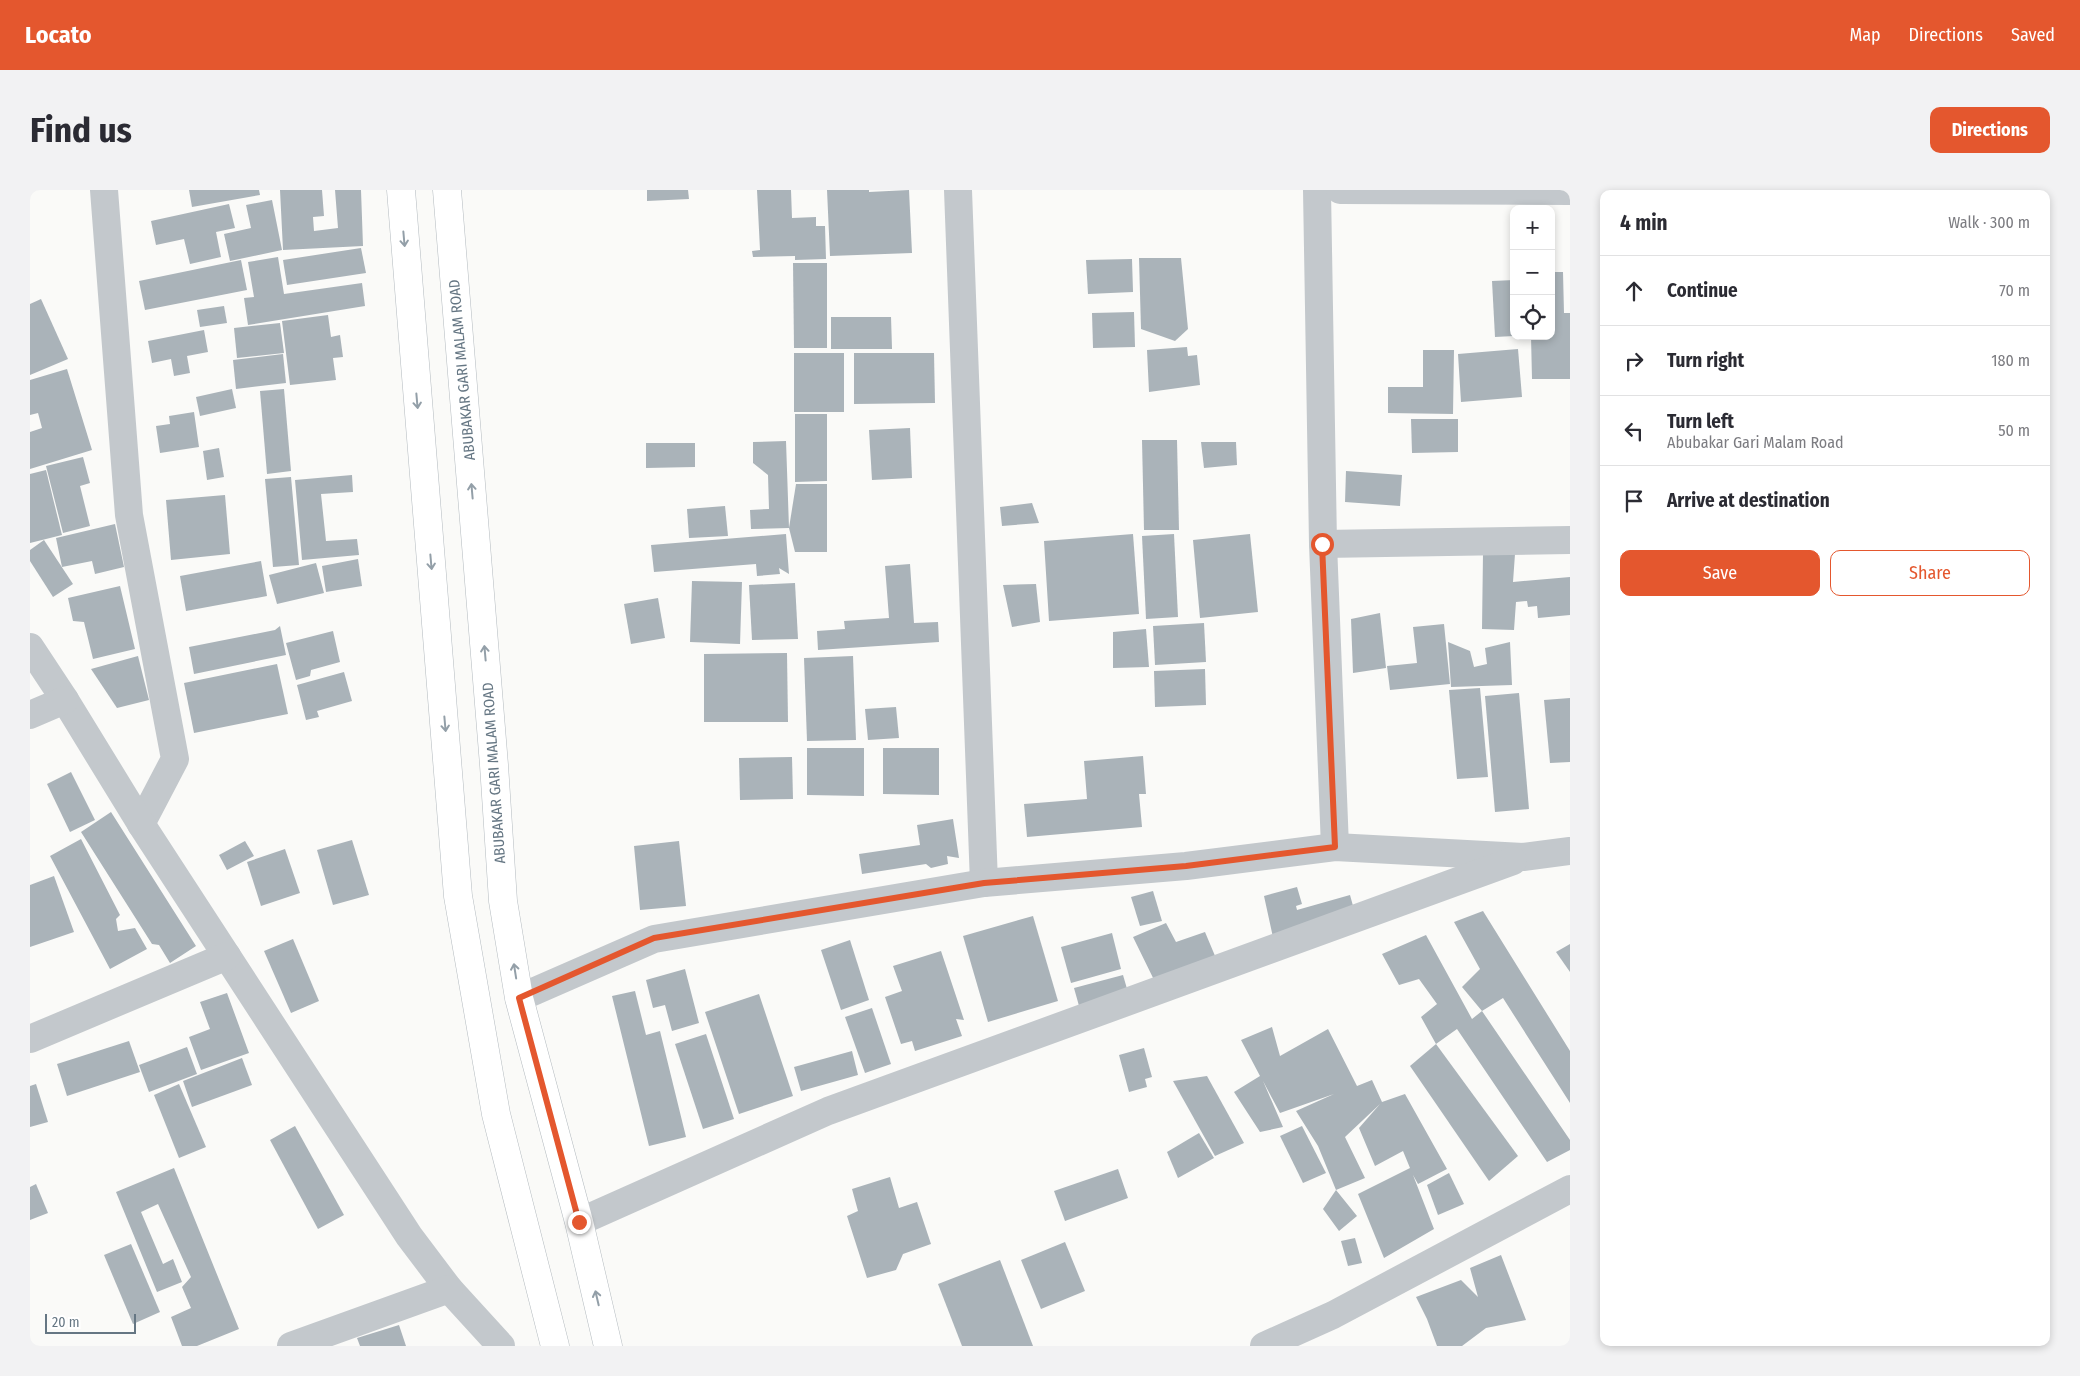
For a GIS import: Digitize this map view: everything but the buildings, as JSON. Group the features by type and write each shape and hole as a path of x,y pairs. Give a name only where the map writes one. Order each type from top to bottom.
{"street":[{"path":"104,190 129,515 175,759 141,824"},
{"path":"401,190 458,896 496,1114 555,1346"},
{"name":"ABUBAKAR GARI MALAM ROAD","path":"447,190 494,765 503,901 519,998 579,1222 608,1346"},
{"path":"958,190 984,883"},
{"path":"1317,190 1322,544 1335,847"},
{"path":"1340,190 1570,191"},
{"path":"1322,544 1570,540"},
{"path":"30,647 141,824 409,1236 449,1289 501,1346"},
{"path":"30,715 65,700"},
{"path":"519,998 654,938 984,883 1186,866 1335,847 1523,857 1570,851"},
{"path":"579,1222 828,1110 1523,857"},
{"path":"30,1039 227,956"},
{"path":"1264,1346 1334,1315 1570,1189"},
{"path":"291,1346 449,1289"}],"route":[{"path":"579,1222 519,998 654,938 984,883 1186,866 1335,847 1322,544"}]}
